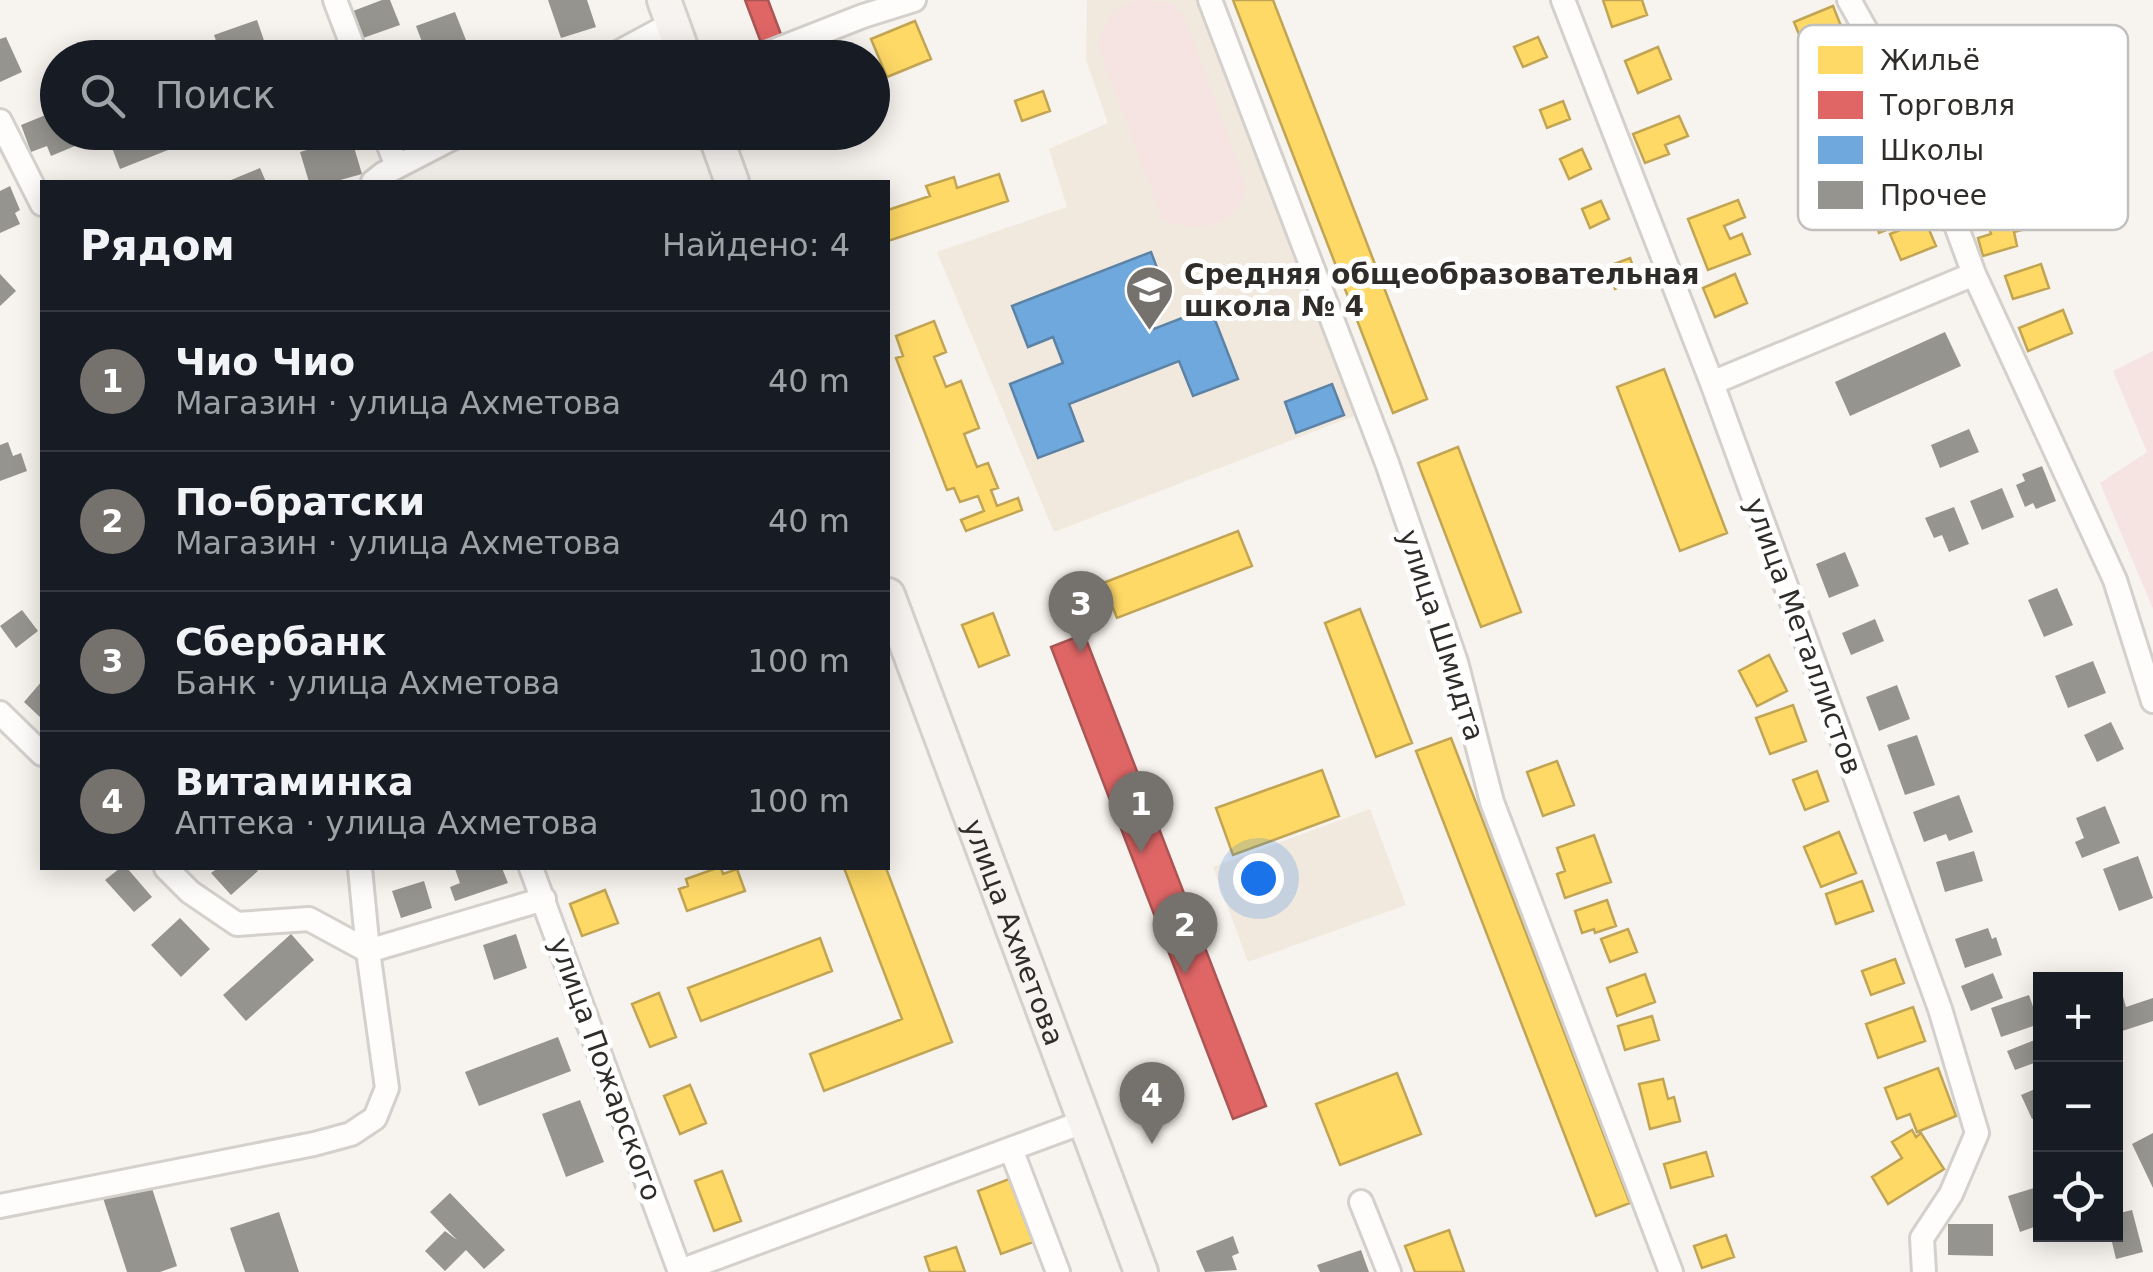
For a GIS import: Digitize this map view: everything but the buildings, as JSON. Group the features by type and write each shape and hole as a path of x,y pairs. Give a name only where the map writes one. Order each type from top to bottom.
{"main road":[{"path":"668,12 679,40"},
{"path":"720,150 731,180"},
{"name":"улица Ахметова","path":"890,600 1141,1272"}],"street":[{"path":"335,0 349,40"},
{"path":"794,40 861,8 914,0"},
{"name":"улица Шмидта","path":"1210,0 1387,463 1456,662 1492,802 1671,1272"},
{"name":"улица Металлистов","path":"1563,0 1712,382 1940,1009 1977,1133 1951,1194 1922,1238 1924,1272"},
{"path":"1849,0 1863,25"},
{"path":"631,40 668,12"},
{"path":"0,121 40,200"},
{"path":"391,150 397,167"},
{"path":"376,180 430,150"},
{"path":"1958,230 1974,274 2115,580 2153,701"},
{"path":"1712,382 1974,274"},
{"path":"0,713 40,752"},
{"path":"168,870 190,892 237,924 309,919 368,951 544,899"},
{"path":"0,1206 314,1144 351,1134 376,1118 387,1088 360,870"},
{"name":"улица Пожарского","path":"531,870 680,1272"},
{"path":"680,1272 1086,1121"},
{"path":"1011,1148 1058,1272"},
{"path":"1361,1202 1389,1272"}],"shaded area":[{"name":"Средняя общеобразовательная школа № 4","path":"1087,0 1199,0 1359,414 1054,532 937,252 1067,207 1049,149 1108,123 1086,60"},
{"path":"1139,0 1172,4 1184,15 1246,186 1236,211 1214,224 1187,227 1162,218 1098,47 1110,16"},
{"path":"2153,351 2153,609 2100,483 2147,452 2113,371"},
{"path":"1370,809 1406,905 1248,962 1213,867"}],"place":[{"name":"Средняя общеобразовательная школа № 4","path":"1149,332"},
{"name":"Сбербанк","path":"1081,653"},
{"name":"Чио Чио","path":"1141,853"},
{"name":"По-братски","path":"1185,974"},
{"name":"Витаминка","path":"1152,1144"}]}
